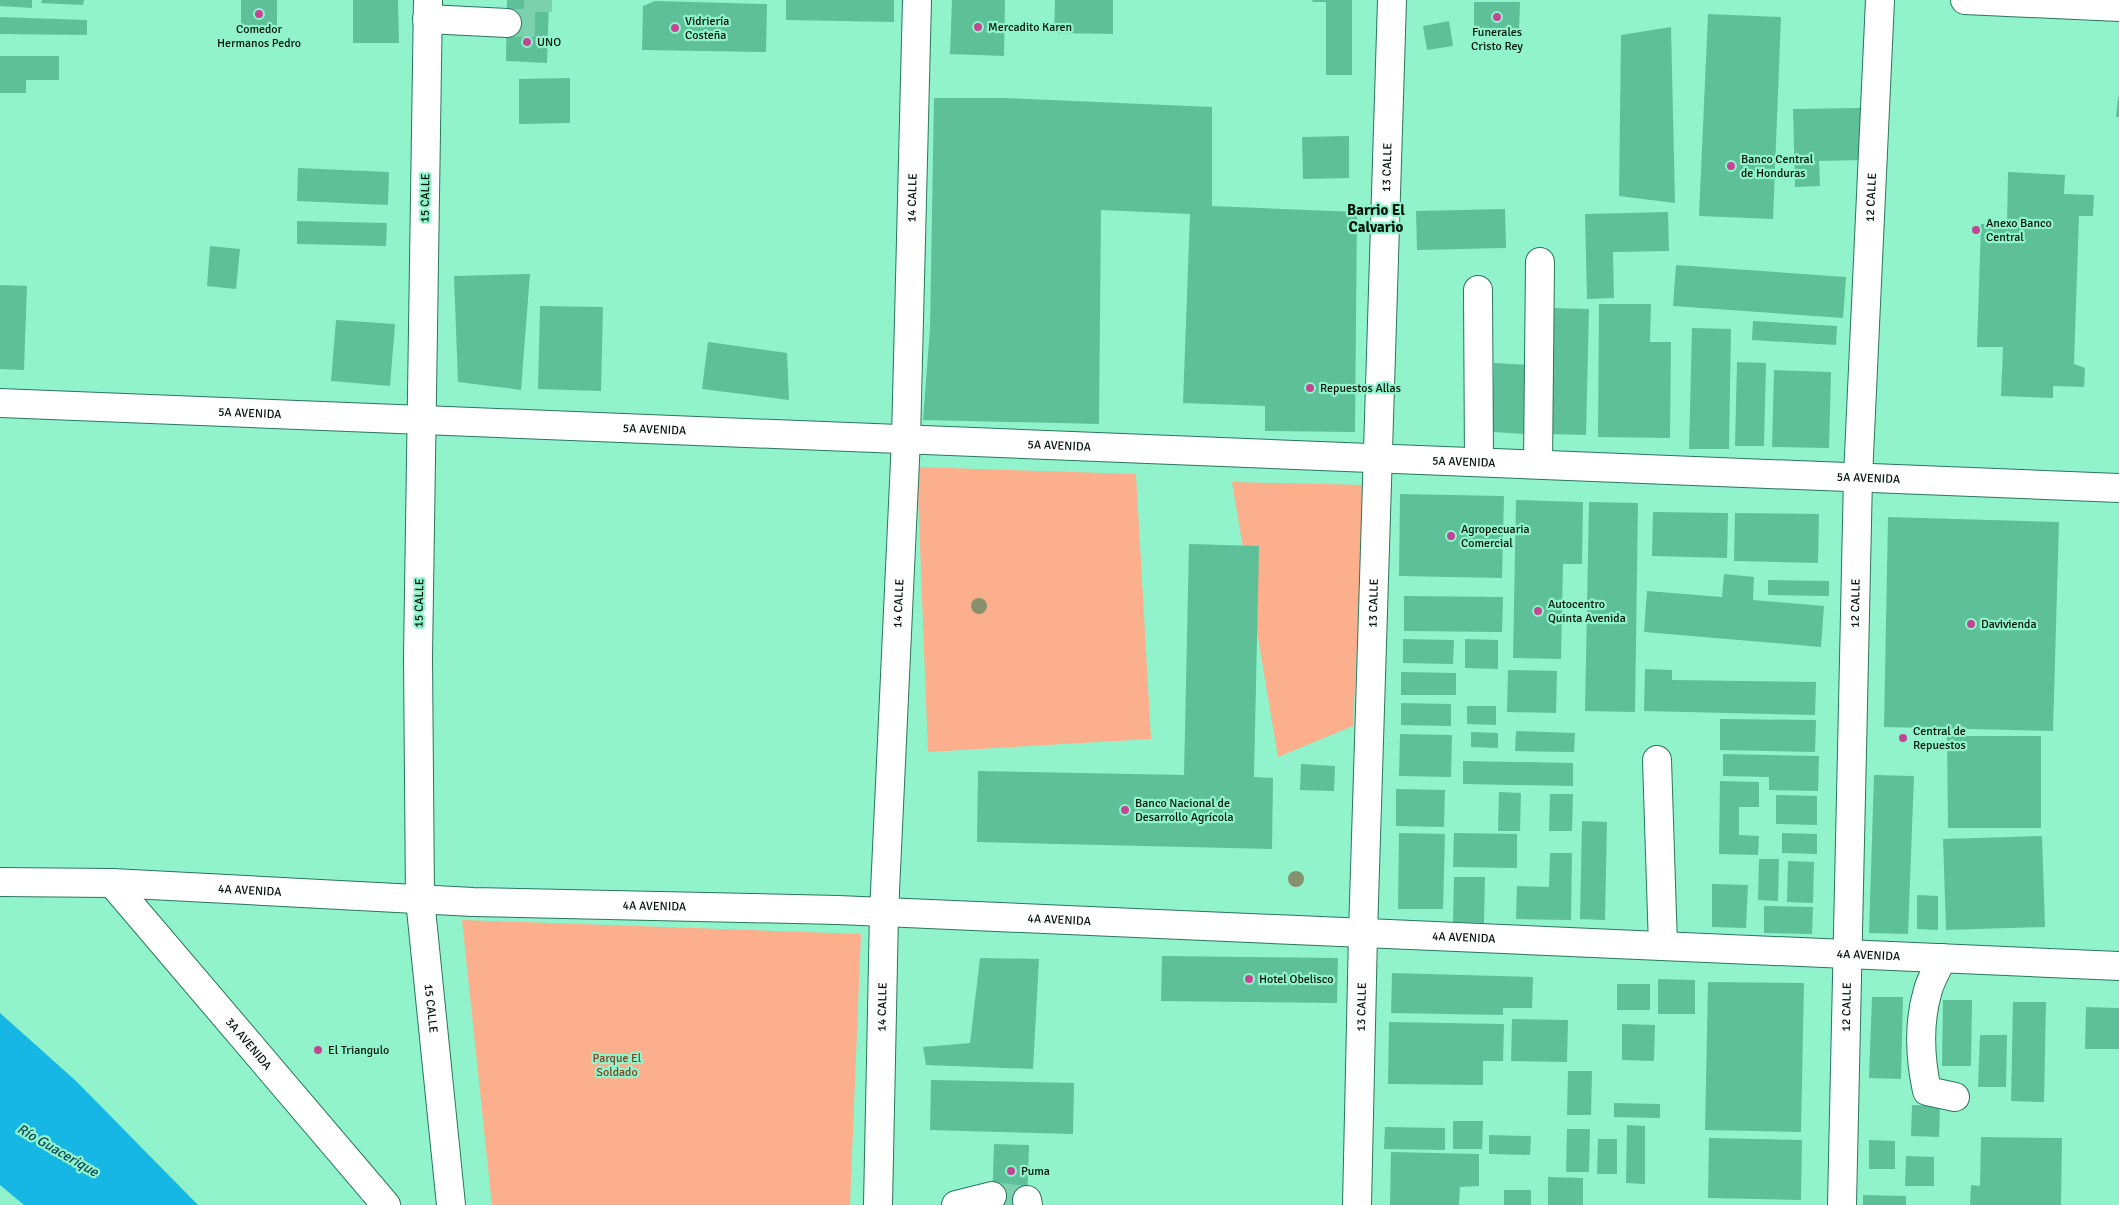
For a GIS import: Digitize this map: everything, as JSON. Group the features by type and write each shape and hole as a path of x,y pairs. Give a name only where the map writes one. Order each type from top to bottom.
{"street":[{"name":"14 CALLE","path":"878,1205 884,913 906,439 917,0"},
{"name":"13 CALLE","path":"1358,1205 1363,934 1392,0"},
{"name":"12 CALLE","path":"1842,1205 1858,477 1880,0"},
{"path":"1965,0 2119,7"},
{"path":"428,10 507,23"},
{"name":"15 CALLE","path":"428,10 418,657 420,899 451,1205"},
{"path":"1538,464 1540,262"},
{"path":"1478,290 1480,462"},
{"name":"5A AVENIDA","path":"0,403 2119,488"},
{"path":"1657,760 1663,946"},
{"name":"4A AVENIDA","path":"0,882 112,883 420,899 884,913 2119,966"},
{"name":"3A AVENIDA","path":"112,883 386,1205"},
{"path":"1942,958 1928,990 1921,1031 1922,1068 1927,1091 1956,1097"},
{"path":"956,1205 990,1201"}],"green space":[{"path":"917,467 1136,474 1151,739 928,752"},
{"path":"1232,482 1365,485 1353,726 1278,757"},
{"name":"Parque El Soldado","path":"462,920 861,934 850,1205 492,1205"}],"water":[{"name":"Río Guacerique","path":"0,1013 76,1081 198,1205 24,1205 0,1185"}],"building":[{"path":"0,0 32,0 32,8 0,6"},
{"path":"42,0 84,0 83,5 41,3"},
{"name":"Comedor Hermanos Pedro","path":"241,0 277,0 277,30 241,29"},
{"path":"353,0 398,0 399,43 353,43"},
{"name":"UNO","path":"507,0 549,0 547,63 506,61"},
{"path":"786,0 894,0 894,22 786,20"},
{"name":"Mercadito Karen","path":"952,0 1005,0 1004,56 950,54"},
{"path":"1055,0 1113,0 1113,34 1054,33"},
{"path":"1313,0 1352,0 1352,75 1326,75 1326,2 1312,2"},
{"path":"655,1 767,4 766,52 642,50 643,6"},
{"name":"Funerales Cristo Rey","path":"1474,2 1520,2 1519,31 1474,31"},
{"path":"1708,14 1781,17 1773,219 1699,216"},
{"path":"0,17 87,20 87,35 0,34"},
{"path":"1449,21 1453,46 1427,50 1423,26"},
{"path":"1671,27 1675,203 1619,196 1621,35"},
{"path":"0,56 59,56 59,80 26,80 26,93 0,93"},
{"path":"570,78 570,123 519,124 519,79"},
{"path":"2118,97 2119,117 2116,117"},
{"path":"934,98 1005,98 1212,107 1212,206 1357,212 1355,432 1265,431 1265,406 1183,403 1190,214 1101,210 1099,424 923,420 930,328"},
{"path":"1861,108 1862,160 1819,161 1820,186 1795,187 1793,109"},
{"path":"1349,136 1349,178 1303,179 1302,137"},
{"path":"298,168 389,172 388,205 297,201"},
{"path":"2008,172 2065,175 2064,194 2094,195 2093,216 2079,216 2074,364 2085,368 2084,387 2053,386 2053,398 2001,396 2003,347 1977,347 1981,224 2007,225"},
{"path":"1505,209 1506,248 1417,250 1416,211"},
{"path":"1668,212 1669,251 1613,252 1614,298 1587,299 1585,214"},
{"path":"297,221 387,223 386,246 297,244"},
{"path":"210,246 240,249 236,289 207,286"},
{"path":"1676,265 1846,277 1843,318 1673,306"},
{"path":"530,274 521,390 458,382 454,276"},
{"path":"0,285 27,286 24,370 0,369"},
{"path":"1599,304 1651,304 1650,342 1671,342 1670,438 1598,437"},
{"path":"540,306 603,307 601,391 538,389"},
{"path":"1551,308 1589,309 1586,435 1548,434"},
{"path":"336,320 395,324 390,386 331,381"},
{"path":"1753,321 1837,326 1836,345 1752,340"},
{"path":"1692,328 1731,329 1729,449 1689,449"},
{"path":"708,342 787,353 789,400 702,389"},
{"path":"1737,362 1766,363 1764,446 1735,446"},
{"path":"1494,363 1529,365 1527,434 1492,432"},
{"path":"1774,370 1831,372 1829,448 1772,447"},
{"name":"Agropecuaria Comercial","path":"1400,494 1504,496 1502,578 1399,576"},
{"name":"Autocentro Quinta Avenida","path":"1516,500 1583,502 1582,564 1563,564 1561,659 1513,658"},
{"path":"1589,502 1638,503 1635,712 1585,711"},
{"path":"1653,512 1728,513 1727,558 1652,556"},
{"path":"1735,513 1819,514 1818,563 1734,561"},
{"name":"Davivienda","path":"1888,517 2059,522 2053,731 1884,727"},
{"path":"1189,544 1259,546 1254,777 1273,778 1272,849 977,842 978,771 1184,775"},
{"path":"1724,574 1754,577 1753,600 1824,606 1821,647 1644,632 1647,591 1722,597"},
{"path":"1768,580 1829,581 1829,596 1768,595"},
{"path":"1404,596 1503,597 1502,632 1404,631"},
{"path":"1403,639 1454,640 1453,664 1403,663"},
{"path":"1465,639 1498,640 1498,669 1465,668"},
{"path":"1645,669 1672,670 1672,680 1816,682 1815,715 1644,711"},
{"path":"1508,670 1557,671 1556,713 1507,712"},
{"path":"1401,672 1456,673 1456,695 1401,695"},
{"path":"1401,703 1451,704 1451,726 1401,725"},
{"path":"1467,706 1496,706 1496,725 1467,724"},
{"path":"1720,719 1816,720 1815,752 1720,750"},
{"path":"1516,731 1575,733 1574,752 1515,751"},
{"path":"1471,732 1498,733 1498,748 1471,747"},
{"path":"1400,734 1452,735 1451,777 1399,776"},
{"path":"1947,736 2041,736 2041,828 1948,828"},
{"path":"1723,754 1819,756 1818,791 1769,790 1769,777 1723,776"},
{"path":"1463,761 1573,763 1573,786 1463,784"},
{"path":"1301,764 1335,766 1334,791 1300,790"},
{"path":"1874,775 1914,776 1908,934 1869,933"},
{"path":"1720,781 1759,782 1759,807 1739,807 1739,835 1759,836 1758,855 1719,854"},
{"path":"1396,789 1445,790 1444,827 1396,826"},
{"path":"1499,792 1521,793 1520,831 1498,831"},
{"path":"1550,794 1573,794 1572,831 1549,831"},
{"path":"1776,795 1817,796 1817,825 1776,824"},
{"path":"1582,821 1607,822 1605,920 1580,919"},
{"path":"1399,833 1445,834 1443,909 1398,909"},
{"path":"1454,833 1517,834 1517,868 1453,867"},
{"path":"1782,833 1817,834 1817,854 1782,853"},
{"path":"2042,836 2045,927 1946,930 1943,839"},
{"path":"1550,853 1572,853 1571,920 1516,919 1517,886 1549,887"},
{"path":"1759,859 1779,859 1778,901 1758,900"},
{"path":"1788,861 1814,862 1813,903 1787,902"},
{"path":"1454,877 1485,877 1484,923 1453,922"},
{"path":"1712,884 1748,885 1746,928 1712,927"},
{"path":"1917,895 1938,896 1938,930 1917,929"},
{"path":"1764,906 1813,907 1812,934 1764,933"},
{"name":"Hotel Obelisco","path":"1162,956 1338,958 1337,1003 1161,1001"},
{"path":"980,958 1039,959 1033,1069 926,1065 923,1047 970,1043"},
{"path":"1392,973 1533,977 1532,1008 1503,1008 1503,1015 1391,1013"},
{"path":"1658,979 1695,980 1695,1014 1658,1014"},
{"path":"1708,982 1804,983 1801,1132 1705,1130"},
{"path":"1617,984 1650,984 1650,1010 1617,1010"},
{"path":"1872,997 1903,997 1901,1079 1869,1078"},
{"path":"1943,1000 1972,1000 1971,1066 1942,1066"},
{"path":"2013,1002 2046,1002 2044,1102 2011,1101"},
{"path":"2086,1007 2119,1008 2119,1049 2085,1049"},
{"path":"1512,1019 1568,1020 1567,1062 1511,1061"},
{"path":"1389,1022 1504,1024 1503,1061 1483,1061 1483,1085 1388,1084"},
{"path":"1622,1024 1655,1025 1654,1061 1622,1060"},
{"path":"1980,1035 2007,1035 2006,1087 1978,1087"},
{"path":"1568,1071 1592,1071 1591,1115 1567,1115"},
{"path":"931,1080 1074,1083 1073,1134 930,1130"},
{"path":"1614,1103 1660,1104 1660,1118 1614,1117"},
{"path":"1912,1105 1940,1106 1939,1137 1911,1136"},
{"path":"1453,1121 1483,1121 1482,1149 1453,1149"},
{"path":"1627,1125 1645,1126 1645,1184 1626,1183"},
{"path":"1385,1127 1445,1128 1445,1150 1384,1149"},
{"path":"1567,1129 1590,1129 1589,1172 1566,1172"},
{"path":"1489,1135 1531,1136 1530,1155 1489,1154"},
{"path":"1981,1137 2062,1138 2061,1205 1970,1205 1971,1185 1980,1186"},
{"path":"1709,1138 1802,1140 1801,1200 1708,1198"},
{"path":"1598,1139 1617,1139 1617,1174 1597,1174"},
{"path":"1869,1140 1895,1141 1895,1169 1869,1169"},
{"name":"Puma","path":"994,1144 1029,1145 1027,1205 992,1205"},
{"path":"1391,1152 1479,1154 1479,1186 1460,1187 1459,1205 1390,1205"},
{"path":"1906,1156 1934,1157 1934,1186 1905,1186"},
{"path":"1548,1177 1583,1178 1583,1205 1548,1205"},
{"path":"1504,1190 1531,1190 1531,1205 1504,1205"},
{"path":"1863,1195 1906,1196 1906,1205 1863,1205"}],"tunnel":[{"path":"507,23 538,23 538,0"},
{"path":"992,1196 1027,1200"}],"place":[{"name":"Comedor Hermanos Pedro","path":"259,14"},
{"name":"Funerales Cristo Rey","path":"1497,17"},
{"name":"Mercadito Karen","path":"978,27"},
{"name":"Vidriería Costeña","path":"675,28"},
{"name":"UNO","path":"527,42"},
{"name":"Banco Central de Honduras","path":"1731,166"},
{"name":"Anexo Banco Central","path":"1976,230"},
{"name":"Repuestos Allas","path":"1310,388"},
{"name":"Agropecuaria Comercial","path":"1451,536"},
{"name":"Autocentro Quinta Avenida","path":"1538,611"},
{"name":"Davivienda","path":"1971,624"},
{"name":"Central de Repuestos","path":"1903,738"},
{"name":"Banco Nacional de Desarrollo Agrícola","path":"1125,810"},
{"name":"Hotel Obelisco","path":"1249,979"},
{"name":"El Triangulo","path":"318,1050"},
{"name":"Puma","path":"1011,1171"}],"district":[{"name":"Barrio El Calvario","path":"1376,218"}]}
